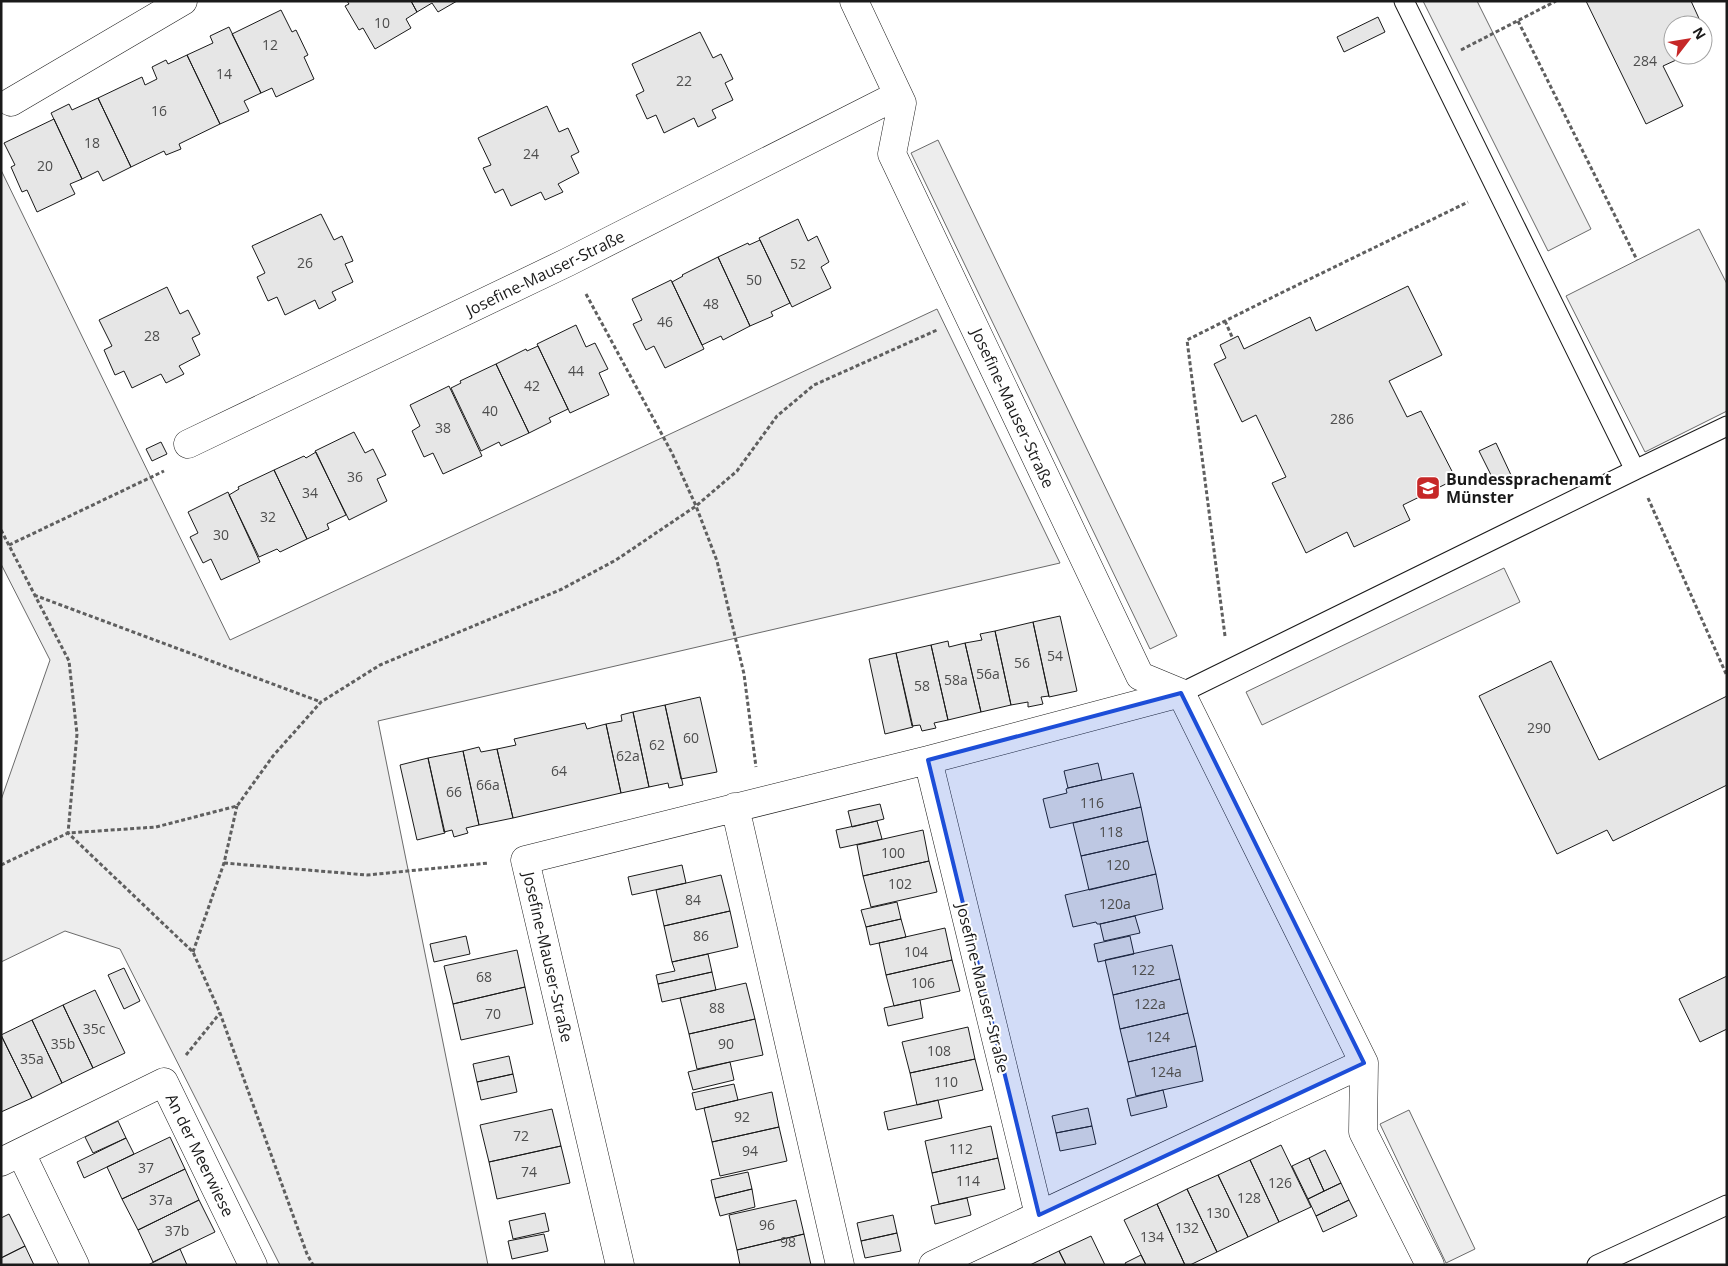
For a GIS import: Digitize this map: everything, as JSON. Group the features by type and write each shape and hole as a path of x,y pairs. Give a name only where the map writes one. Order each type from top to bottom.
{"street":[{"path":"10,102 183,1"},
{"name":"Josefine-Mauser-Straße","path":"854,1 902,103 892,154 1140,676 1182,693"},
{"name":"Josefine-Mauser-Straße","path":"188,444 568,262 898,95"},
{"path":"1182,693 1364,1063 1363,1132 1430,1265"},
{"name":"Josefine-Mauser-Straße","path":"620,1265 525,860 928,760 1182,693"},
{"name":"Josefine-Mauser-Straße","path":"928,760 1039,1215"},
{"path":"748,804 840,1265"},
{"path":"933,1265 1364,1063"},
{"name":"An der Meerwiese","path":"75,1265 11,1157 164,1082 253,1265"}],"lane":[{"path":"1404,1 1635,470"},
{"path":"1182,693 1727,426"},
{"path":"1597,1265 1627,1258 1727,1205"}],"path":[{"path":"1434,64 1556,1"},
{"path":"1518,21 1637,260"},
{"path":"1230,670 1187,340 1496,188"},
{"path":"568,262 615,345 663,437 696,506 717,561 744,674 748,804"},
{"path":"194,952 224,862 237,806 273,756 321,702 380,664 562,589 616,560 696,506 736,471 777,416 814,386 969,316"},
{"path":"1225,321 1234,339"},
{"path":"9,545 169,468 188,444"},
{"path":"1635,470 1727,676"},
{"path":"1,530 69,661 76,734 68,833"},
{"path":"34,595 321,702"},
{"path":"1,865 68,833 156,827 237,806"},
{"path":"68,833 194,952 220,1013 307,1254 313,1265"},
{"path":"224,862 367,875 525,860"},
{"path":"164,1082 220,1013"}],"highlighted area":[{"path":"1181,693 1364,1063 1039,1215 928,760"}],"shaded area":[{"path":"1423,1 1477,1 1591,229 1548,251"},
{"path":"938,140 1177,636 1150,649 911,153"},
{"path":"1,170 230,640 937,309 1060,563 378,721 488,1265 280,1265 120,949 65,931 1,962 1,800 50,660 1,564"},
{"path":"1699,229 1727,284 1727,411 1645,452 1566,296"},
{"path":"1504,568 1520,602 1262,725 1246,692"},
{"path":"1409,1110 1475,1249 1446,1263 1380,1124"}],"building":[{"path":"347,1 411,1 417,12 406,19 411,28 375,49 363,28 359,30 345,6 349,4"},
{"path":"411,1 457,1 438,12 432,3 417,12"},
{"path":"1586,1 1691,1 1697,15 1663,15 1663,65 1665,65 1663,66 1683,106 1646,124"},
{"path":"281,10 292,32 296,30 308,55 304,57 314,79 276,97 272,88 261,93 232,34"},
{"path":"1378,17 1385,32 1344,52 1337,37"},
{"path":"229,27 261,93 244,101 249,111 220,124 187,55 213,43 210,36"},
{"path":"700,32 713,58 721,54 733,79 725,83 733,100 712,110 716,118 698,127 694,118 664,133 656,115 647,119 636,95 644,91 632,64"},
{"path":"187,55 220,124 179,144 181,149 166,155 164,151 131,167 98,98 142,77 145,85 157,79 152,67 166,60 168,64"},
{"path":"98,98 131,167 103,181 98,171 82,179 51,113 69,104 72,110"},
{"path":"547,106 559,132 568,128 579,152 571,156 579,173 558,184 563,192 545,200 541,192 511,206 503,189 495,193 483,168 491,165 478,138"},
{"path":"54,119 82,179 70,184 75,194 37,212 27,190 22,192 11,167 15,165 4,143"},
{"path":"321,214 334,240 342,236 353,261 345,264 353,282 332,292 336,300 319,309 315,300 285,315 277,297 268,301 257,277 265,273 252,246"},
{"path":"798,219 808,241 817,236 829,262 821,267 831,288 792,307 759,238"},
{"path":"760,240 790,303 771,312 773,316 750,326 718,257 748,243 749,245"},
{"path":"718,257 750,326 723,340 721,336 702,345 672,282"},
{"path":"671,280 704,349 665,368 654,346 646,350 633,324 642,320 632,299"},
{"path":"1408,286 1442,355 1389,381 1407,417 1421,411 1456,479 1403,505 1410,520 1354,547 1347,532 1306,553 1272,483 1286,477 1256,415 1242,422 1214,364 1226,358 1220,345 1238,336 1244,349 1310,317 1316,331"},
{"path":"167,287 180,314 188,310 200,334 192,338 200,355 179,366 184,374 166,383 161,374 132,388 124,371 115,375 104,350 112,346 99,320"},
{"path":"576,325 586,347 595,343 608,369 599,373 609,395 570,413 537,344"},
{"path":"538,346 568,409 549,418 551,422 529,433 496,364 526,349 527,351"},
{"path":"496,364 529,433 501,446 499,442 481,451 451,388 461,383 460,381"},
{"path":"449,386 482,456 443,474 433,453 424,457 412,431 420,426 410,405"},
{"path":"354,432 365,453 373,449 386,475 377,479 387,501 349,520 315,451"},
{"path":"161,442 167,454 152,461 146,449"},
{"path":"1496,443 1511,475 1495,483 1479,451"},
{"path":"316,452 346,515 327,524 329,529 307,539 274,470 304,456 306,458"},
{"path":"274,470 307,539 280,552 277,549 259,557 229,495 239,489 238,487"},
{"path":"228,492 260,562 221,580 211,559 203,563 190,537 198,533 188,512"},
{"path":"1060,616 1077,691 1049,697 1033,622"},
{"path":"1033,622 1049,696 1041,697 1043,704 1028,707 1028,702 1011,705 995,631"},
{"path":"995,631 1011,705 981,712 965,643 982,640 980,634"},
{"path":"948,641 949,647 965,643 981,712 948,720 931,645"},
{"path":"931,645 948,720 934,723 936,728 922,731 920,725 912,726 896,653"},
{"path":"896,653 913,727 885,734 869,659"},
{"path":"1551,661 1599,760 1727,696 1727,785 1613,841 1607,830 1557,854 1479,696"},
{"path":"700,697 717,772 681,779 665,705"},
{"path":"665,705 683,785 669,788 668,783 649,787 633,712"},
{"path":"633,712 649,787 621,793 606,724 622,721 621,715"},
{"path":"585,723 587,729 606,724 621,793 513,818 497,749 516,745 514,739"},
{"path":"479,747 481,752 497,749 513,818 479,825 463,751"},
{"path":"463,751 479,825 466,828 468,833 454,837 452,830 444,832 428,758"},
{"path":"428,758 445,833 417,840 400,765"},
{"path":"1098,763 1102,780 1068,788 1064,771"},
{"path":"1133,773 1141,807 1050,828 1043,799 1067,793 1066,789 1068,788"},
{"path":"880,804 884,819 852,827 848,811"},
{"path":"1141,807 1148,841 1081,856 1073,823"},
{"path":"877,821 882,839 840,848 836,830"},
{"path":"923,830 929,861 863,876 857,845"},
{"path":"1148,841 1156,874 1089,890 1081,856"},
{"path":"929,861 937,892 871,907 863,876"},
{"path":"682,865 686,883 632,895 628,877"},
{"path":"1156,874 1163,909 1100,924 1096,922 1073,927 1065,895"},
{"path":"721,875 730,911 664,926 656,890"},
{"path":"897,902 901,919 866,927 861,910"},
{"path":"730,911 738,947 672,962 664,926"},
{"path":"1135,916 1140,933 1104,941 1100,924"},
{"path":"901,919 906,937 870,945 866,927"},
{"path":"945,928 952,960 886,975 879,943"},
{"path":"466,936 470,954 434,962 430,944"},
{"path":"1130,936 1134,954 1098,962 1094,944"},
{"path":"1172,945 1180,979 1113,995 1105,960"},
{"path":"517,950 525,987 453,1004 444,966"},
{"path":"708,954 712,972 658,984 656,975 675,971 672,962"},
{"path":"952,960 960,991 894,1006 886,975"},
{"path":"124,968 140,1001 124,1009 108,975"},
{"path":"712,972 716,990 662,1002 658,984"},
{"path":"1727,976 1727,1029 1700,1042 1679,999"},
{"path":"1180,979 1188,1013 1120,1029 1113,995"},
{"path":"746,983 755,1019 689,1034 680,998"},
{"path":"525,987 533,1024 461,1040 453,1004"},
{"path":"95,990 125,1053 93,1068 63,1005"},
{"path":"920,1000 923,1018 888,1026 884,1008"},
{"path":"63,1005 93,1068 62,1083 32,1020"},
{"path":"1188,1013 1196,1046 1128,1062 1120,1029"},
{"path":"755,1019 763,1055 697,1069 689,1034"},
{"path":"32,1020 62,1083 32,1098 1,1035"},
{"path":"968,1027 975,1059 910,1073 902,1042"},
{"path":"1,1035 32,1098 1,1112"},
{"path":"1196,1046 1203,1081 1136,1096 1128,1062"},
{"path":"509,1056 513,1074 477,1082 473,1064"},
{"path":"975,1059 983,1090 917,1105 910,1073"},
{"path":"730,1062 734,1080 693,1090 688,1072"},
{"path":"513,1074 517,1092 481,1100 477,1082"},
{"path":"734,1084 738,1100 696,1110 692,1093"},
{"path":"1163,1090 1167,1107 1131,1116 1127,1099"},
{"path":"772,1092 779,1127 712,1142 704,1108"},
{"path":"938,1100 942,1118 888,1130 884,1112"},
{"path":"1088,1108 1092,1126 1056,1133 1052,1116"},
{"path":"552,1109 561,1146 489,1162 480,1125"},
{"path":"118,1121 126,1138 93,1153 85,1137"},
{"path":"991,1126 998,1158 932,1173 925,1141"},
{"path":"1092,1126 1096,1144 1060,1151 1056,1133"},
{"path":"779,1127 787,1161 720,1176 712,1142"},
{"path":"170,1137 185,1169 122,1199 107,1167"},
{"path":"126,1138 134,1154 84,1178 77,1162"},
{"path":"1281,1145 1311,1207 1279,1222 1250,1160"},
{"path":"561,1146 570,1183 497,1199 489,1162"},
{"path":"1325,1150 1341,1183 1324,1191 1309,1158"},
{"path":"998,1158 1005,1189 939,1204 932,1173"},
{"path":"1309,1158 1324,1191 1308,1199 1292,1166"},
{"path":"1250,1160 1279,1222 1248,1237 1218,1175"},
{"path":"185,1169 199,1200 138,1230 122,1199"},
{"path":"748,1172 752,1189 715,1198 711,1180"},
{"path":"1218,1175 1248,1237 1217,1252 1187,1189"},
{"path":"1341,1183 1349,1200 1316,1216 1308,1199"},
{"path":"752,1189 755,1207 720,1216 715,1198"},
{"path":"1187,1189 1217,1252 1190,1265 1185,1265 1157,1204"},
{"path":"967,1198 971,1215 935,1224 931,1206"},
{"path":"199,1200 215,1232 153,1262 138,1230"},
{"path":"796,1200 804,1234 737,1250 729,1215"},
{"path":"1349,1200 1357,1216 1323,1232 1316,1216"},
{"path":"1157,1204 1185,1265 1146,1265 1124,1220"},
{"path":"545,1213 549,1231 513,1239 509,1221"},
{"path":"9,1214 25,1246 1,1258 1,1218"},
{"path":"893,1215 897,1233 861,1241 857,1223"},
{"path":"897,1233 901,1251 865,1258 861,1241"},
{"path":"544,1234 548,1251 512,1259 508,1241"},
{"path":"804,1234 811,1265 740,1265 737,1250"},
{"path":"1091,1236 1105,1265 1066,1265 1059,1251"},
{"path":"25,1246 34,1265 1,1265 1,1258"},
{"path":"180,1249 187,1265 148,1265"},
{"path":"1059,1251 1066,1265 1030,1265"},
{"path":"1141,1255 1146,1265 1126,1265 1125,1263"}],"place":[{"name":"Bundessprachenamt Münster","path":"1428,488"}]}
